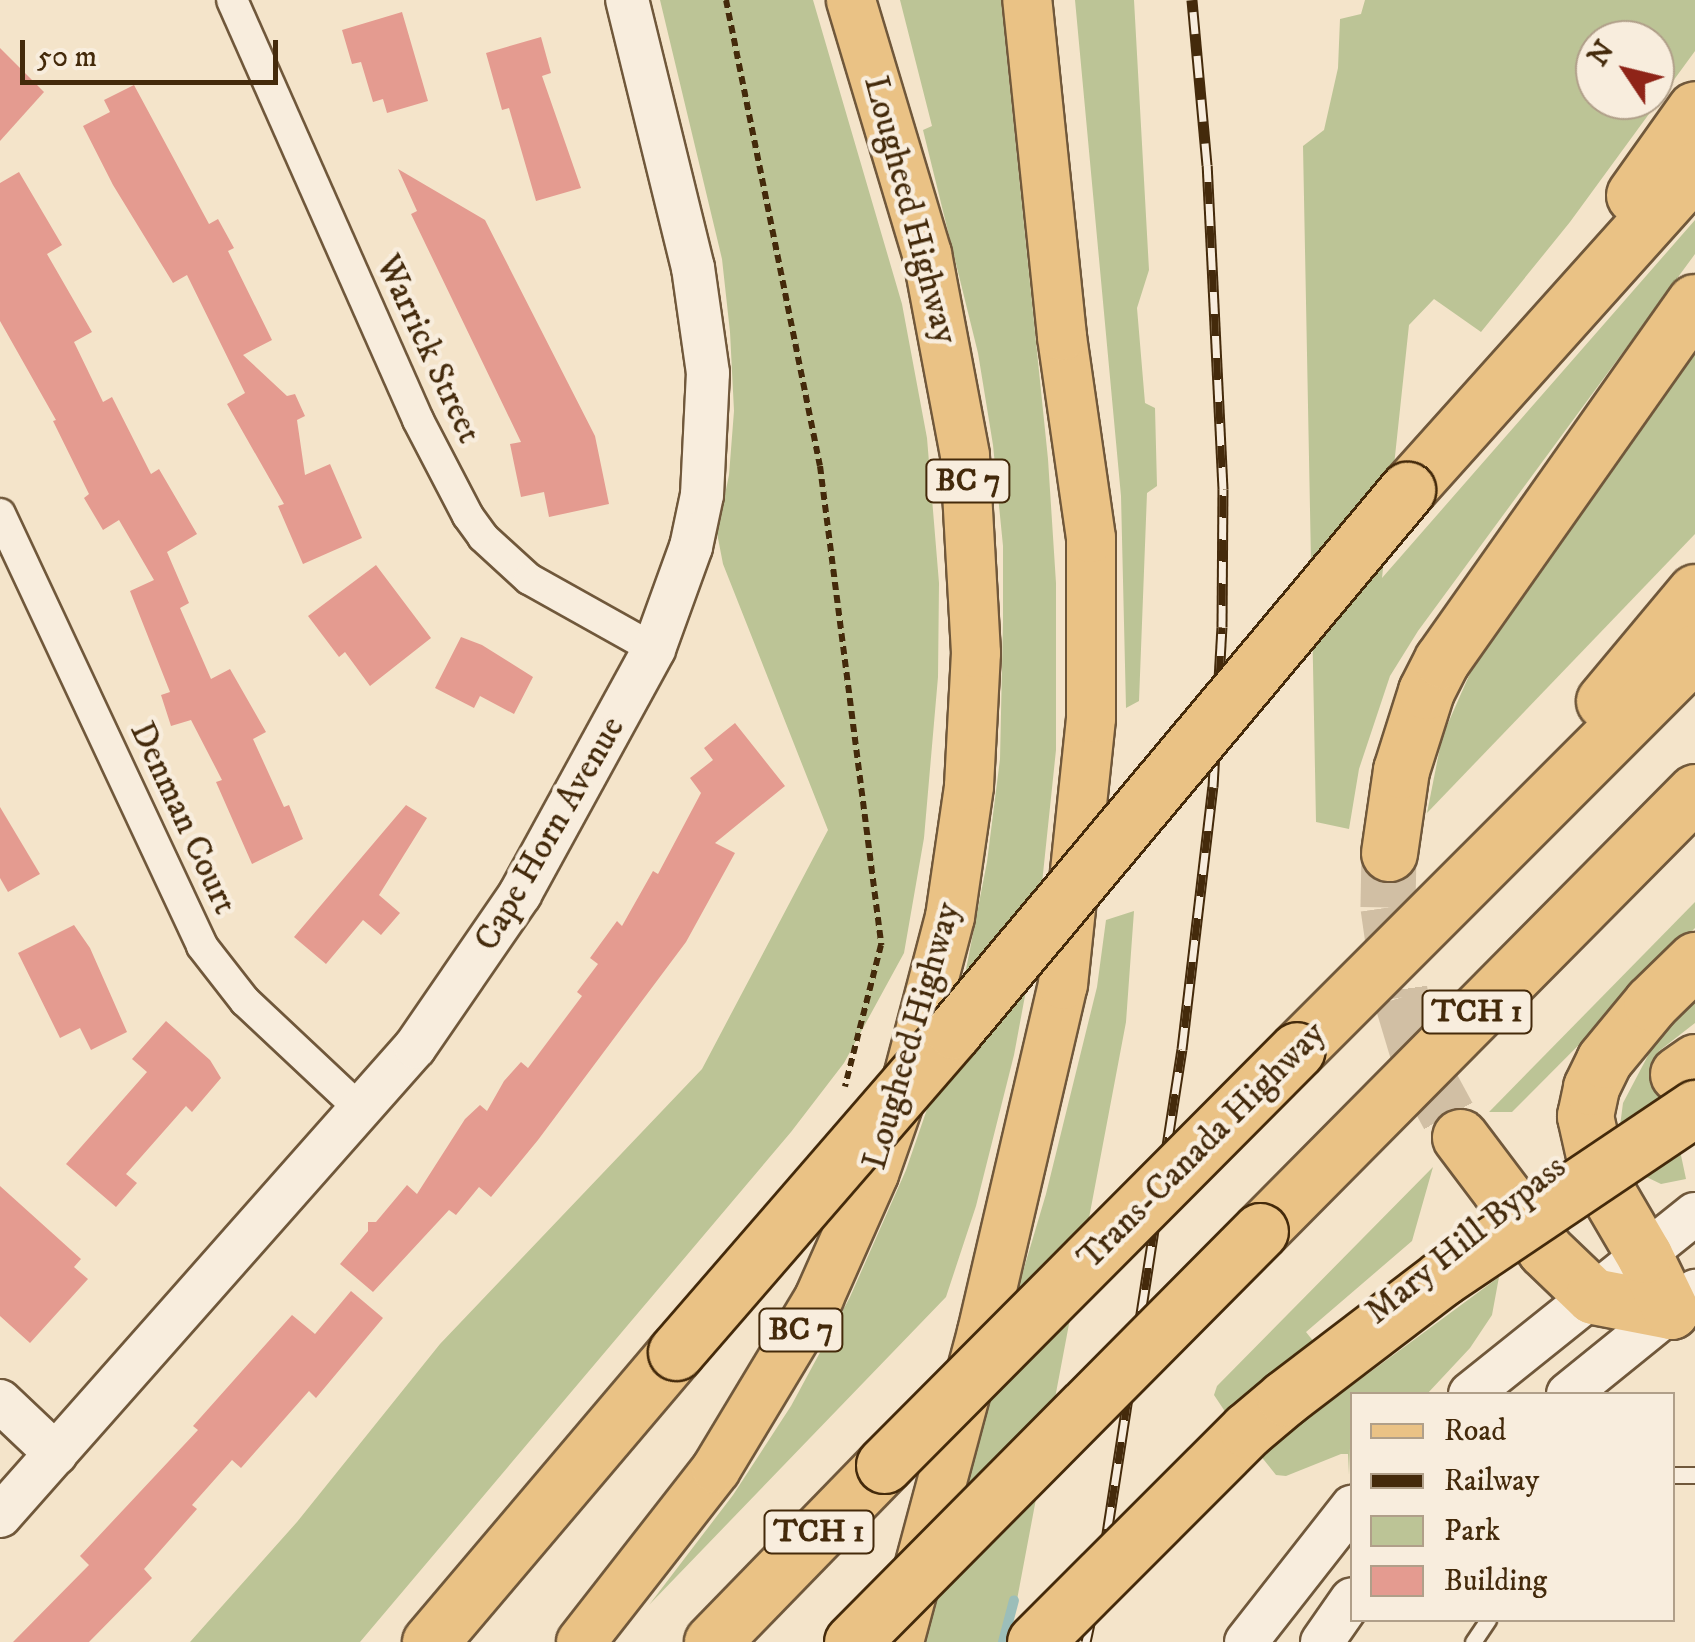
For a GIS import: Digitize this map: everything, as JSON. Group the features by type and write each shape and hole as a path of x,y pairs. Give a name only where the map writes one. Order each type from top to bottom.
{"highway":[{"path":"1518,362 1695,109"},
{"path":"430,1642 954,1031 1407,490 1695,169"},
{"path":"1389,853 1400,770 1426,691 1442,660 1695,302"},
{"path":"1440,906 1695,592"},
{"name":"Trans-Canada Highway","path":"712,1642 1695,652"},
{"name":"TCH 1","path":"852,1642 1695,792"},
{"path":"1687,1312 1644,1255 1598,1178 1585,1116 1591,1087 1604,1060 1695,960"},
{"name":"Mary Hill Bypass","path":"1036,1642 1247,1430 1422,1273 1689,1081"},
{"path":"1460,1137 1544,1250 1594,1296 1687,1312"}],"main road":[{"name":"Lougheed Highway","path":"581,1642 716,1470 819,1298 874,1174 908,1077 952,901 968,786 976,652 965,454 927,254 851,0"},
{"path":"898,1642 982,1332 1063,985 1091,718 1091,538 1062,336 1027,0"}],"street":[{"name":"Warrick Street","path":"232,0 418,420 468,516 483,537 529,579 654,648"},
{"name":"Cape Horn Avenue","path":"0,1516 415,1047 488,944 555,833 654,648 686,563 702,495 708,373 693,268 627,0"},
{"name":"Denman Court","path":"0,514 202,946 245,1001 361,1110"},
{"path":"1473,1392 1695,1214"},
{"path":"1571,1392 1687,1312"},
{"path":"0,1401 56,1454"},
{"path":"1246,1642 1350,1510"},
{"path":"1322,1642 1350,1602"}],"path":[{"path":"726,0 820,466 881,945 842,1097"}],"green space":[{"path":"660,0 813,0 902,304 927,438 939,583 938,677 924,838 904,953 844,1063 791,1132 360,1642 190,1642 297,1522 440,1344 702,1069 828,830 723,564 717,533 729,475 734,411 722,259"},
{"path":"900,0 1001,0 1048,459 1056,583 1056,750 1037,931 1014,1055 976,1206 946,1297 649,1605 733,1495 791,1406 850,1297 906,1170 954,1031 987,862 1000,759 1003,621 1003,546 993,445 978,353 923,130 932,126"},
{"path":"1075,0 1134,0 1149,270 1137,308 1145,403 1155,408 1157,486 1147,493 1139,701 1126,708 1121,496"},
{"path":"1365,0 1695,0 1695,51 1675,78 1675,20 1575,20 1575,120 1645,120 1570,222 1481,332 1434,299 1409,325 1382,578 1695,220 1695,254 1418,631 1390,676 1359,769 1349,829 1316,822 1303,146 1324,130 1338,68 1340,19 1361,14"},
{"path":"1695,343 1695,534 1427,813 1442,737 1482,646"},
{"path":"1695,902 1695,928 1512,1112 1489,1112"},
{"path":"1134,911 1126,1022 1009,1642 913,1642 1046,1194 1097,987 1106,920"},
{"path":"1695,1001 1695,1023 1659,1051 1686,1179 1661,1184 1636,1172 1620,1126 1623,1103 1653,1046"},
{"path":"1433,1167 1412,1241 1306,1332 1350,1387 1499,1277 1492,1315 1470,1348 1429,1392 1350,1392 1349,1475 1348,1454 1341,1454 1286,1476 1276,1475 1214,1395 1217,1386"}],"building":[{"path":"402,12 428,101 387,113 383,99 373,102 361,62 352,64 342,30"},
{"path":"541,37 551,73 542,76 581,188 536,201 509,108 502,110 486,53"},
{"path":"0,48 44,92 0,141"},
{"path":"134,85 209,224 218,219 234,248 228,251 272,340 243,355 287,396 295,394 305,416 297,420 305,475 330,464 362,538 303,564 278,506 284,504 227,404 245,393 187,275 173,283 113,185 83,126 110,112 104,100"},
{"path":"398,169 485,220 595,436 609,504 549,517 544,492 521,497 510,444 521,442 411,214 417,211"},
{"path":"19,172 62,245 47,254 92,332 74,342 103,402 112,397 151,474 159,469 197,534 167,552 189,603 180,608 211,679 230,669 266,732 253,739 303,839 252,864 216,782 222,780 191,720 171,726 161,695 170,692 130,591 154,580 119,520 103,530 84,498 89,494 53,421 56,420 0,321 0,183"},
{"path":"376,565 431,638 370,686 345,652 339,657 308,616"},
{"path":"461,637 482,645 533,677 514,714 480,696 474,708 435,688"},
{"path":"735,723 785,786 715,843 735,853 686,942 491,1197 479,1187 456,1215 449,1210 373,1292 340,1264 368,1231 368,1222 376,1222 407,1185 417,1194 465,1119 480,1105 487,1111 504,1081 521,1062 528,1068 582,996 577,992 598,964 590,958 617,921 622,926 653,871 658,874 701,793 690,778 713,760 704,748"},
{"path":"406,805 427,818 379,895 400,913 381,935 363,920 326,964 294,937"},
{"path":"0,807 40,874 8,892 0,878"},
{"path":"74,925 90,948 127,1032 91,1050 80,1028 60,1038 18,953"},
{"path":"166,1021 210,1060 221,1078 192,1112 186,1106 126,1174 137,1183 116,1207 66,1164 147,1072 132,1059"},
{"path":"0,1186 81,1259 74,1267 88,1279 30,1343 0,1316"},
{"path":"351,1291 383,1318 316,1398 309,1391 241,1468 232,1460 192,1505 197,1509 144,1569 152,1578 89,1642 13,1642 89,1565 80,1556 198,1430 193,1426 292,1315 315,1334"}],"waterway":[{"path":"1003,1642 1014,1600"}],"tunnel":[{"path":"1389,853 1388,907 1401,997 1422,1067 1460,1137"}],"railway":[{"path":"1086,1642 1101,1572 1182,1049 1213,787 1222,627 1223,489 1207,165 1192,0"}]}
